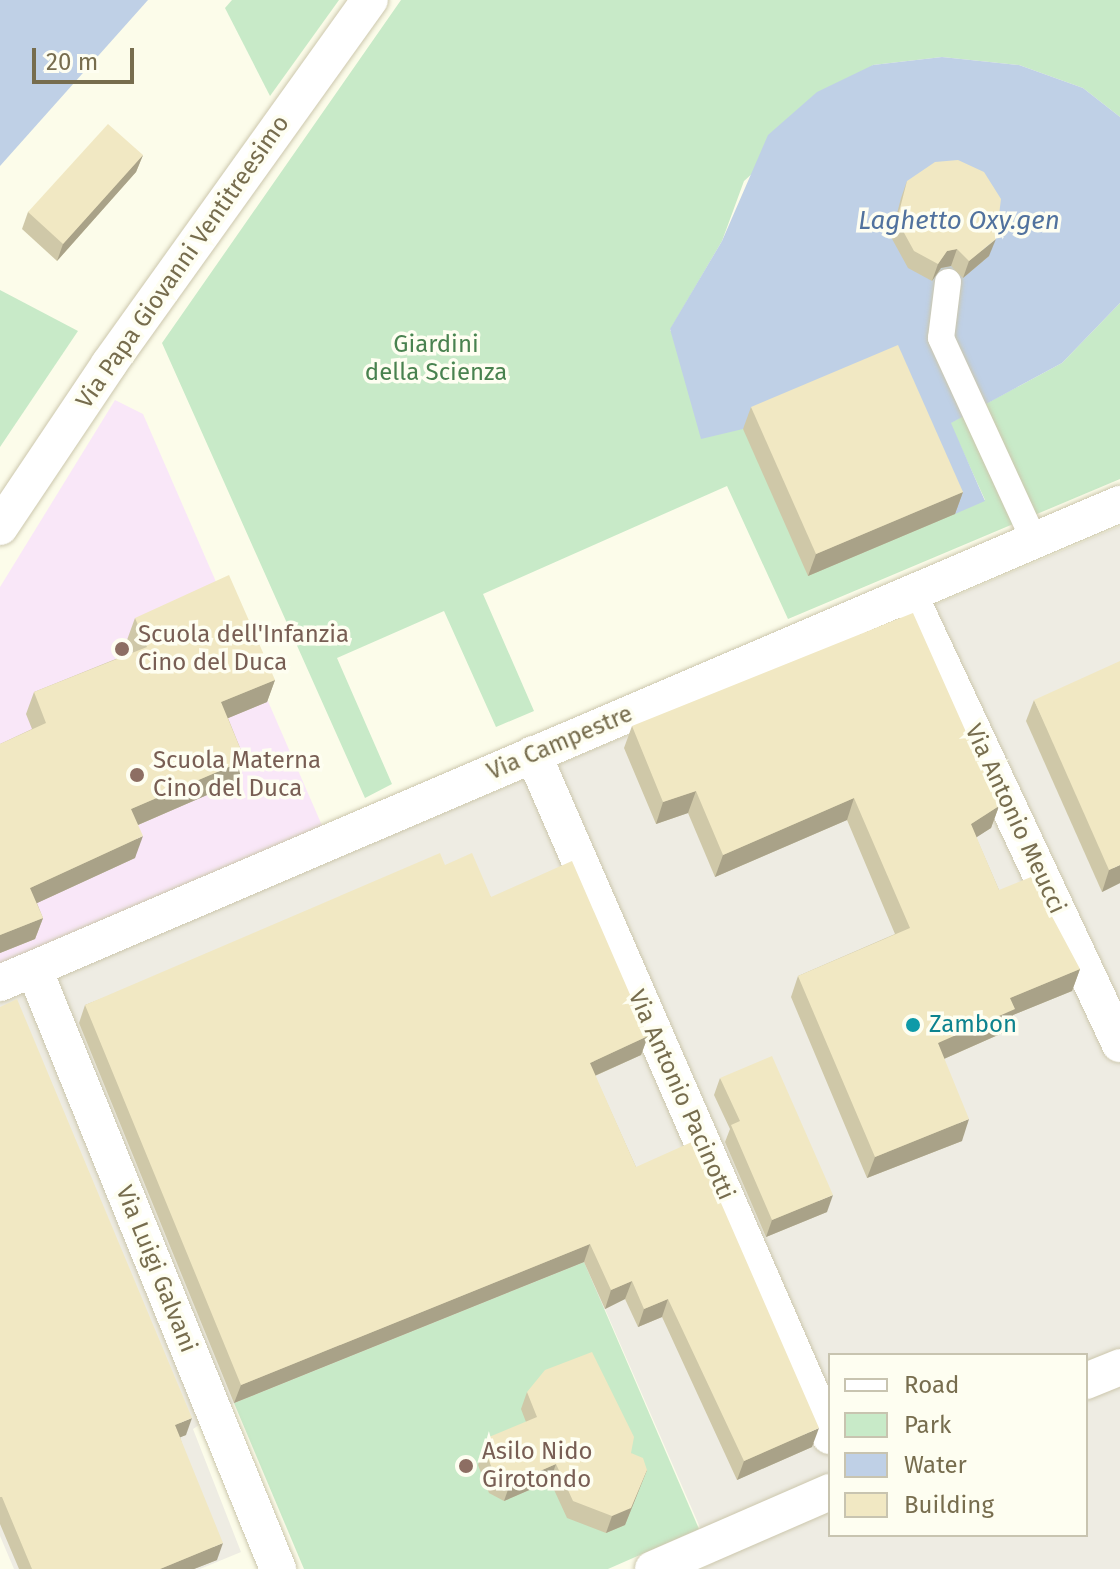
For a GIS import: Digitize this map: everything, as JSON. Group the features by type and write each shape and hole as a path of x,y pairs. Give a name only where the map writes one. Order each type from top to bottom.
{"street":[{"name":"Via Papa Giovanni Ventitreesimo","path":"0,527 109,364 370,0"},
{"path":"948,282 941,338 1034,540"},
{"name":"Via Campestre","path":"0,983 1120,504"},
{"name":"Via Antonio Meucci","path":"909,594 1120,1044"},
{"name":"Via Antonio Pacinotti","path":"533,754 828,1431"},
{"name":"Via Luigi Galvani","path":"34,969 278,1569"},
{"path":"1088,1380 1120,1367"},
{"path":"653,1569 828,1493"}],"shaded area":[{"name":"Scuola dell'Infanzia Cino del Duca","path":"115,400 143,414 324,830 0,968 0,587"},
{"path":"1120,526 1120,1569 701,1569 715,1562 605,1309 234,1403 193,1429 241,1552 200,1569 14,1569 0,1536 0,1002"}],"green space":[{"path":"232,0 339,0 270,96 225,8"},
{"name":"Giardini della Scienza","path":"401,0 1120,0 1120,117 1083,88 1019,65 942,57 873,65 744,181 722,241 670,330 743,429 985,500 950,423 1062,363 1120,303 1120,479 788,619 727,486 483,594 534,711 496,727 444,611 337,658 392,784 365,798 162,343"},
{"path":"0,290 78,331 0,447"},
{"name":"Asilo Nido Girotondo","path":"584,1262 699,1529 608,1569 304,1569 234,1403"}],"water":[{"path":"0,0 148,0 0,166"},
{"name":"Laghetto Oxy.gen","path":"942,57 1019,65 1083,88 1120,117 1120,303 1062,363 951,423 985,501 955,514 890,367 743,429 701,439 670,329 722,241 768,135 817,92 873,65"}],"building":[{"path":"108,124 143,155 63,244 28,212"},
{"path":"958,160 984,172 1001,199 996,239 969,261 957,249 947,251 938,264 914,251 897,220 907,181 935,162"},
{"path":"898,345 963,492 816,554 751,407"},
{"name":"Scuola Materna Cino del Duca","path":"229,575 275,680 221,702 245,760 131,809 143,836 30,888 43,918 0,935 0,744 46,723 34,692 147,647 135,618"},
{"path":"913,613 999,806 971,824 999,890 1031,877 1080,969 1010,998 1015,1009 938,1043 969,1119 875,1157 798,976 910,928 854,798 723,855 696,791 663,802 632,726"},
{"path":"1120,661 1120,865 1109,870 1034,700"},
{"path":"440,853 445,865 472,853 491,897 572,861 648,1036 590,1063 636,1167 694,1141 819,1428 744,1461 668,1299 644,1309 632,1281 611,1290 590,1244 241,1385 85,1005"},
{"path":"17,999 192,1418 175,1425 223,1543 160,1569 32,1569 0,1497 0,1007"},
{"path":"772,1056 833,1195 772,1220 731,1125 740,1121 720,1078"},
{"path":"592,1352 634,1437 631,1453 643,1458 647,1470 631,1508 612,1516 573,1501 556,1464 510,1484 495,1476 484,1448 489,1437 537,1417 527,1392 545,1370"}],"place":[{"name":"Scuola dell'Infanzia Cino del Duca","path":"122,649"},
{"name":"Scuola Materna Cino del Duca","path":"137,775"},
{"name":"Zambon","path":"913,1025"},
{"name":"Asilo Nido Girotondo","path":"466,1466"}]}
